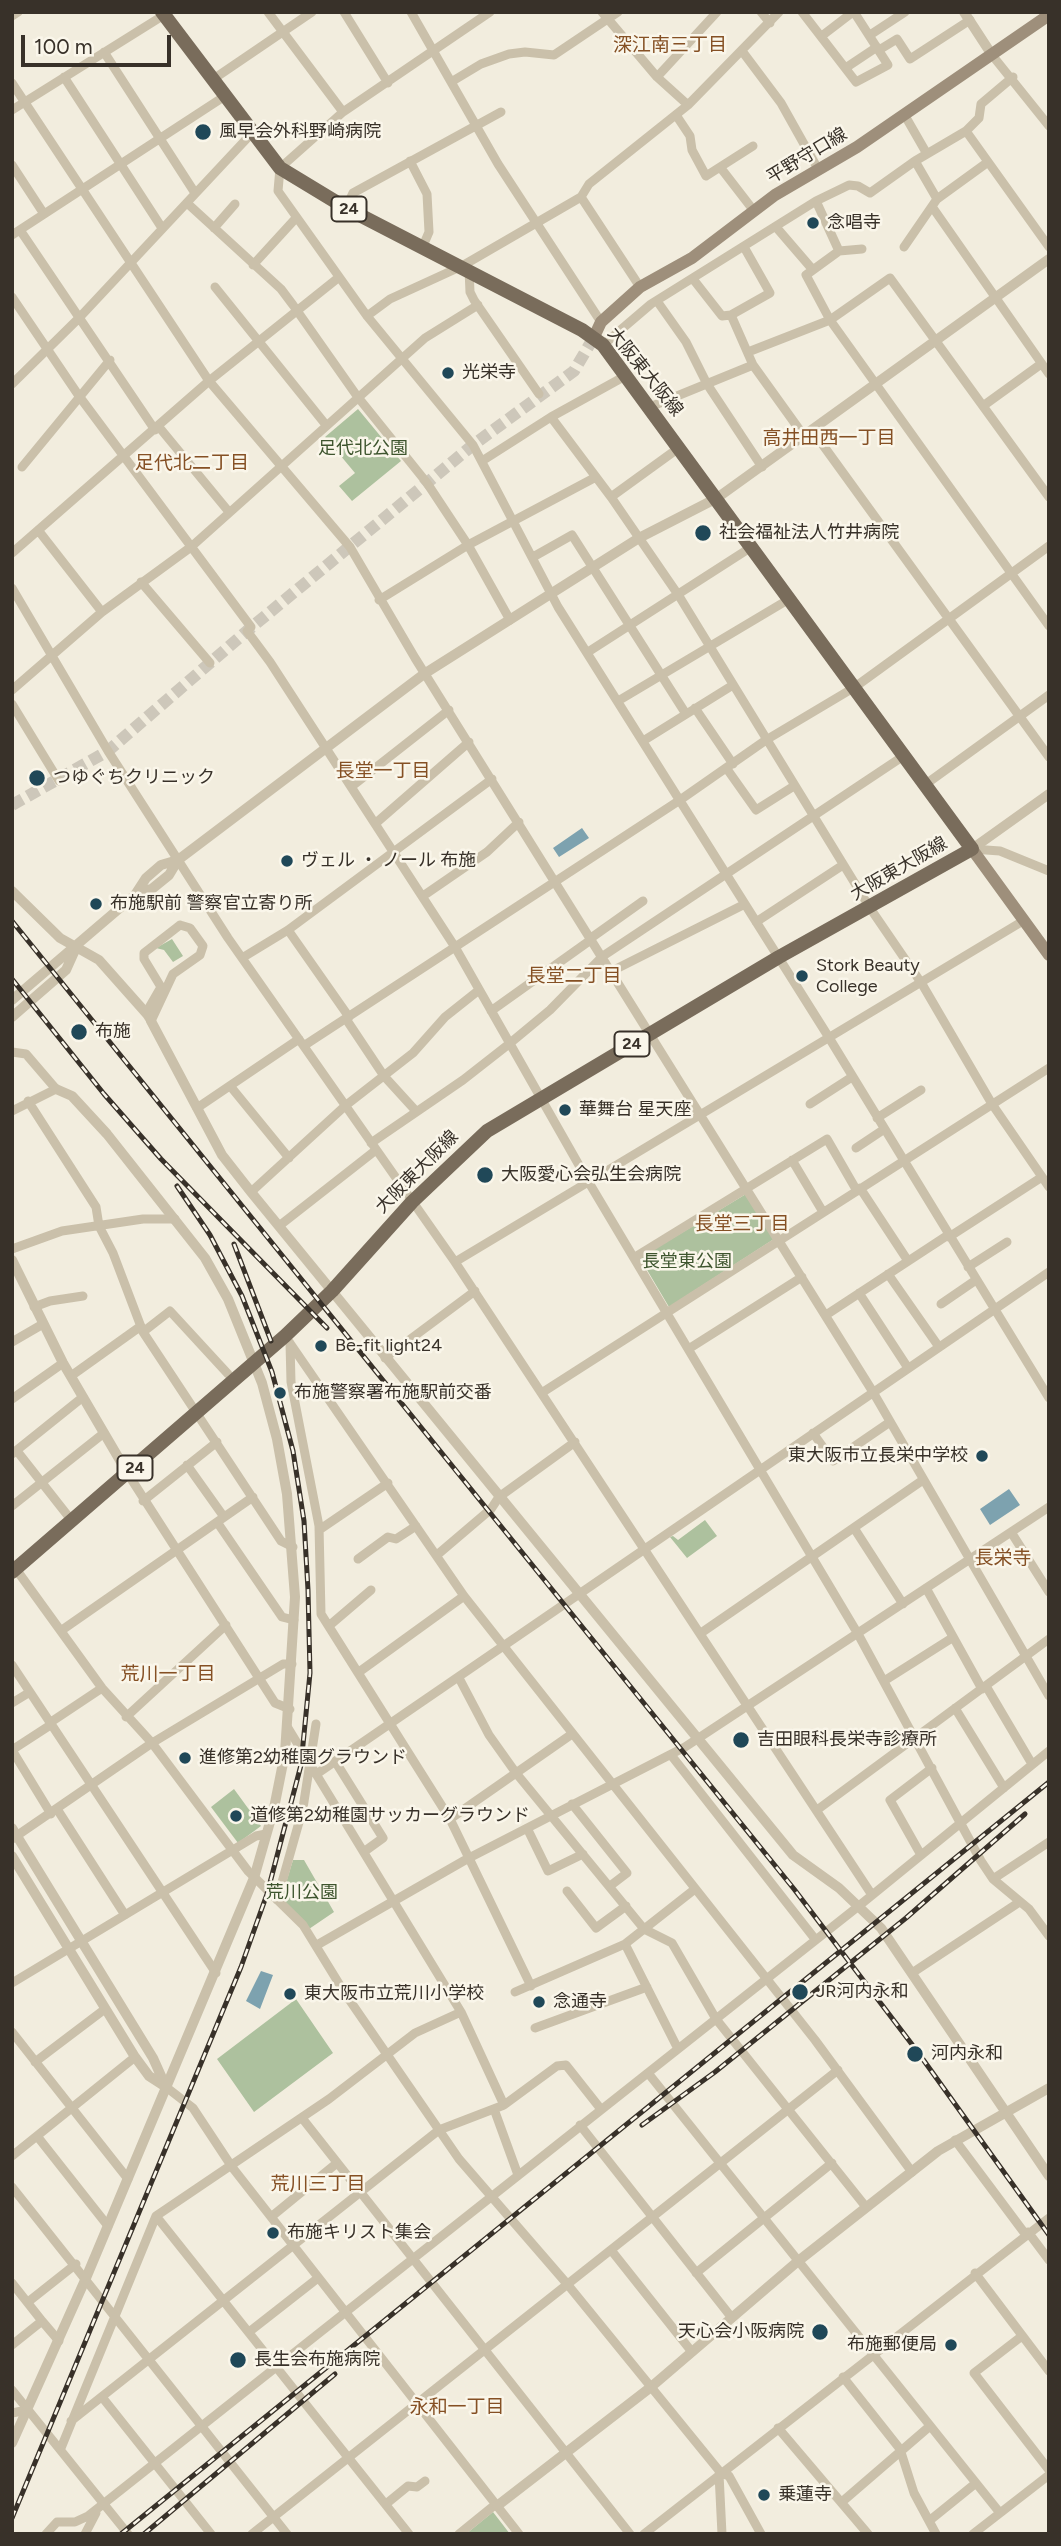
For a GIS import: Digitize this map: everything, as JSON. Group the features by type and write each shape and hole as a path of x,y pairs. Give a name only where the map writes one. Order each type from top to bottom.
{"main road":[{"name":"大阪東大阪線","path":"13,1568 128,1474 254,1362 287,1339 412,1202 487,1131 779,957 972,849 791,598 599,341 466,268 346,208 280,168 163,14"},
{"name":"平野守口線","path":"599,341 601,322 640,287 692,258 783,189 904,114 1049,15"},
{"path":"972,849 1049,955"}],"street":[{"path":"12,16 18,12"},
{"path":"268,12 343,112"},
{"path":"212,80 312,12"},
{"path":"344,12 388,83"},
{"path":"411,12 476,126 601,322"},
{"path":"490,12 343,112 280,168 278,191 367,316 472,445 551,594 828,1036 1048,1397"},
{"path":"451,82 481,64 509,54 554,55 605,16 618,12"},
{"path":"761,12 770,23"},
{"path":"367,316 390,299 466,268 581,197 589,184 688,105 779,12"},
{"path":"803,12 847,66 856,82 888,65 853,12 823,35"},
{"path":"870,35 905,12"},
{"path":"12,110 163,14"},
{"path":"657,77 712,14"},
{"path":"847,66 897,39 910,59 966,14 992,55 1013,77 1049,126"},
{"path":"605,16 657,77 688,105"},
{"path":"742,51 782,103 818,169"},
{"path":"104,52 195,193"},
{"path":"64,77 162,228"},
{"path":"599,341 657,301 816,201 849,185 858,186 870,193 915,161 966,131 979,118 981,104 1013,77"},
{"path":"12,83 209,382 350,547 425,674 557,881 873,1392 1049,1696"},
{"path":"225,96 16,232 157,429 229,512"},
{"path":"346,208 354,193 500,111"},
{"path":"904,114 927,154"},
{"path":"676,115 690,136 692,150 706,176 753,146"},
{"path":"966,131 1049,247"},
{"path":"12,384 79,318 252,133"},
{"path":"410,161 427,194 429,232 423,246"},
{"path":"915,161 935,203 993,299 1049,374"},
{"path":"904,247 935,203 988,162"},
{"path":"12,165 44,214"},
{"path":"720,167 754,211"},
{"path":"581,197 640,287"},
{"path":"816,201 839,251"},
{"path":"187,203 281,289 357,397 427,483 468,545 510,620"},
{"path":"214,228 235,204"},
{"path":"253,265 296,218"},
{"path":"776,227 813,270"},
{"path":"693,279 722,316 770,293 744,247"},
{"path":"862,249 839,251 806,275 830,320 1049,626"},
{"path":"12,1000 135,895 146,878 161,865 178,860 425,674 639,538 717,498 1049,259"},
{"path":"466,268 470,292 539,394"},
{"path":"12,553 209,382 338,278"},
{"path":"748,352 830,320 890,278 1049,498"},
{"path":"215,287 326,425"},
{"path":"12,297 79,396 249,629 324,748 394,850 455,947 588,1181 762,1468 858,1634 993,1879 1018,1903 1029,1909 1049,1936"},
{"path":"657,301 687,342 706,384 762,467"},
{"path":"12,690 102,612 191,547 280,464 425,338 478,305"},
{"path":"731,314 753,365 808,433 1049,757"},
{"path":"22,467 110,360"},
{"path":"983,406 1041,364"},
{"path":"650,407 753,365"},
{"path":"482,461 551,417 627,375"},
{"path":"551,417 611,497 679,596 843,865 922,984 992,1104 1049,1187"},
{"path":"611,497 680,447"},
{"path":"380,600 468,545 596,477"},
{"path":"38,530 102,612"},
{"path":"533,557 572,534 686,714"},
{"path":"197,1108 302,1042 347,1018 680,800 766,740 855,687 1049,546"},
{"path":"588,652 753,547"},
{"path":"141,582 210,663"},
{"path":"12,588 108,751 242,958 475,1291 872,1895"},
{"path":"618,701 791,598"},
{"path":"643,741 733,685"},
{"path":"926,784 1049,695"},
{"path":"12,704 59,781"},
{"path":"695,708 756,810 794,786"},
{"path":"351,787 449,710"},
{"path":"376,823 469,742"},
{"path":"279,1226 415,1110 463,1080 550,1010 603,956 905,755"},
{"path":"242,958 288,930 492,779"},
{"path":"972,849 1049,794"},
{"path":"423,896 487,852 519,822"},
{"path":"972,849 1000,851 1049,871"},
{"path":"756,922 843,865"},
{"path":"12,891 60,938 99,960 148,1017 222,1155 793,1855 860,1905 881,1927 1049,2176"},
{"path":"491,1011 643,901"},
{"path":"612,971 745,904"},
{"path":"455,1262 1023,921"},
{"path":"180,925 190,928 203,946 200,955 173,974 148,1017 161,987 144,959 144,953 180,925"},
{"path":"288,930 384,1076 415,1110"},
{"path":"12,1017 66,970 76,947"},
{"path":"251,1192 345,1106 413,1053 445,1017 479,990"},
{"path":"12,1052 26,1054 56,1089 72,1096 175,1219 217,1277 254,1362 280,1451 293,1547 294,1620 290,1709 281,1781 254,1878 86,2278 12,2443"},
{"path":"542,1392 1049,1068"},
{"path":"810,1104 852,1077"},
{"path":"231,1087 289,1158"},
{"path":"12,1111 56,1089"},
{"path":"877,1118 921,1090"},
{"path":"29,1101 96,1207 99,1226 113,1253 142,1329 281,1541 293,1547"},
{"path":"856,1147 883,1129"},
{"path":"635,1257 827,1139 908,1261"},
{"path":"792,1160 823,1212"},
{"path":"826,1315 1042,1177"},
{"path":"12,1249 61,1231 143,1219 175,1219"},
{"path":"968,1267 1007,1242"},
{"path":"12,1260 63,1363 143,1501 275,1703 290,1709"},
{"path":"315,1769 335,1761 459,1678 1049,1272"},
{"path":"888,1274 939,1346"},
{"path":"690,1348 802,1277"},
{"path":"941,1304 976,1280"},
{"path":"385,1358 475,1291"},
{"path":"859,1293 908,1368"},
{"path":"34,1307 50,1301 83,1296"},
{"path":"71,1376 170,1311 228,1374"},
{"path":"12,1342 43,1324"},
{"path":"287,1339 502,1647 838,2070 912,2172"},
{"path":"287,1339 291,1382 312,1481 319,1530 321,1614 450,1819 467,1859 531,1986"},
{"path":"12,1399 63,1363"},
{"path":"72,1521 14,1452 83,1397"},
{"path":"813,1433 833,1461 891,1422"},
{"path":"12,1506 104,1433"},
{"path":"143,1501 217,1442"},
{"path":"437,1555 491,1508 499,1497 575,1442"},
{"path":"187,1465 282,1617 294,1620"},
{"path":"701,1633 923,1480"},
{"path":"319,1530 388,1483"},
{"path":"62,1630 253,1497"},
{"path":"317,1945 467,1859 671,1755 1049,1507"},
{"path":"358,1559 388,1537 396,1539 416,1526"},
{"path":"853,1528 903,1604"},
{"path":"1012,1532 1049,1592"},
{"path":"13,1568 62,1630 102,1688 152,1743 254,1878 303,1924 386,2054 439,2130 720,2474 722,2534"},
{"path":"926,1588 952,1638 1032,1764"},
{"path":"330,1625 371,1590"},
{"path":"359,1672 464,1596"},
{"path":"126,1717 226,1625"},
{"path":"884,1681 952,1638"},
{"path":"817,1810 1049,1639"},
{"path":"166,2087 158,2066 14,1834 54,1811 152,1743 283,1664 292,1664"},
{"path":"12,1665 216,1973"},
{"path":"459,1678 489,1735 516,1773 644,1929 672,1942 716,2019 866,2207"},
{"path":"102,1688 12,1750 125,1915"},
{"path":"12,1703 30,1692"},
{"path":"955,1708 1004,1788"},
{"path":"277,1900 315,1769 316,1724"},
{"path":"288,1728 395,1899 461,2012 504,2105"},
{"path":"450,1819 572,1734"},
{"path":"46,2534 57,2522 83,2519 105,2504 154,2462 493,2197 600,2108 860,1905 1049,1751"},
{"path":"671,1755 815,1939"},
{"path":"335,1761 383,1839 365,1851"},
{"path":"921,1855 890,1800 932,1768"},
{"path":"572,1804 627,1873 610,1886"},
{"path":"527,1828 548,1871 583,1854"},
{"path":"12,1983 232,1850 266,1834"},
{"path":"993,1879 1049,1842"},
{"path":"12,1856 149,2076 193,2108 232,2167 519,2534"},
{"path":"515,1992 625,1944 695,1889"},
{"path":"566,1891 596,1928 626,1906"},
{"path":"912,1973 1018,1903"},
{"path":"625,1944 678,2049"},
{"path":"535,2028 648,1987"},
{"path":"35,2062 105,2009"},
{"path":"61,2448 156,2217 302,2118 415,2033 461,2012"},
{"path":"12,2032 128,2179"},
{"path":"12,2156 135,2057"},
{"path":"71,2421 439,2130 504,2105 557,2066 566,2065 600,2108"},
{"path":"252,2534 838,2070"},
{"path":"648,2073 762,2219 1000,2512"},
{"path":"459,2534 651,2387 797,2262 912,2172 955,2140 1049,2088"},
{"path":"494,2109 518,2175"},
{"path":"302,2118 631,2534"},
{"path":"580,2125 732,2318"},
{"path":"37,2136 108,2225"},
{"path":"955,2140 1049,2260"},
{"path":"271,2217 337,2163"},
{"path":"696,2273 832,2163"},
{"path":"12,2187 116,2314 287,2534"},
{"path":"156,2217 409,2534"},
{"path":"644,2534 975,2273 1049,2218"},
{"path":"611,2250 692,2351"},
{"path":"27,2302 76,2264"},
{"path":"975,2273 1049,2371"},
{"path":"249,2332 318,2278"},
{"path":"12,2283 59,2341"},
{"path":"12,2345 42,2321"},
{"path":"973,2534 1049,2473 974,2373 1022,2336"},
{"path":"843,2377 900,2449 915,2493 936,2534"},
{"path":"12,2390 128,2534"},
{"path":"102,2397 211,2534"},
{"path":"12,2413 27,2410"},
{"path":"844,2501 900,2449 930,2426"},
{"path":"778,2428 844,2501 868,2534"},
{"path":"720,2474 729,2476 761,2534"},
{"path":"386,2504 408,2486 417,2487 425,2481"},
{"path":"929,2521 975,2483"},
{"path":"85,2534 90,2521 105,2504"}],"green space":[{"name":"足代北公園","path":"358,409 401,461 352,501 339,486 355,473 325,437"},
{"path":"172,939 183,956 173,962 164,950 156,948"},
{"name":"長堂東公園","path":"746,1194 774,1239 669,1307 640,1258"},
{"path":"705,1520 717,1536 687,1558 670,1537 678,1540"},
{"name":"道修第2幼稚園サッカーグラウンド","path":"234,1789 261,1826 238,1843 211,1807"},
{"name":"荒川公園","path":"293,1860 304,1860 334,1912 309,1929 281,1899"},
{"path":"296,1999 333,2053 254,2112 217,2059"},
{"path":"493,2512 510,2534 466,2534"}],"water":[{"path":"582,828 589,838 559,857 553,848"},
{"path":"1009,1489 1020,1505 990,1525 980,1509"},
{"path":"261,1971 273,1975 260,2009 246,2001"}],"tunnel":[{"path":"12,805 108,751 247,631 473,445 574,371 594,337"}],"railway":[{"path":"12,921 794,1889 917,2051 1049,2235"},
{"path":"12,979 104,1094 161,1159 327,1328"},
{"path":"12,2518 241,1967 267,1894 301,1765 310,1673 308,1590 304,1521 293,1451 272,1372 242,1296 210,1235 177,1186"},
{"path":"234,1244 271,1341"},
{"path":"121,2534 1049,1782"},
{"path":"642,2125 715,2072 906,1918 1025,1814"},
{"path":"144,2534 335,2374"}],"place":[{"name":"風早会外科野崎病院","path":"203,132"},
{"name":"念唱寺","path":"813,223"},
{"name":"光栄寺","path":"448,373"},
{"name":"社会福祉法人竹井病院","path":"703,533"},
{"name":"つゆぐちクリニック","path":"37,778"},
{"name":"ヴェル ・ ノール 布施","path":"287,861"},
{"name":"布施駅前 警察官立寄り所","path":"96,904"},
{"name":"Stork Beauty College","path":"802,976"},
{"name":"布施","path":"79,1032"},
{"name":"華舞台 星天座","path":"565,1110"},
{"name":"大阪愛心会弘生会病院","path":"485,1175"},
{"name":"Be-fit light24","path":"321,1346"},
{"name":"布施警察署布施駅前交番","path":"280,1393"},
{"name":"東大阪市立長栄中学校","path":"982,1456"},
{"name":"吉田眼科長栄寺診療所","path":"741,1740"},
{"name":"進修第2幼稚園グラウンド","path":"185,1758"},
{"name":"道修第2幼稚園サッカーグラウンド","path":"236,1816"},
{"name":"JR河内永和","path":"800,1992"},
{"name":"東大阪市立荒川小学校","path":"290,1994"},
{"name":"念通寺","path":"539,2002"},
{"name":"河内永和","path":"915,2054"},
{"name":"布施キリスト集会","path":"273,2233"},
{"name":"天心会小阪病院","path":"820,2332"},
{"name":"布施郵便局","path":"951,2345"},
{"name":"長生会布施病院","path":"238,2360"},
{"name":"乗蓮寺","path":"764,2495"}],"district":[{"name":"深江南三丁目","path":"670,45"},
{"name":"高井田西一丁目","path":"829,438"},
{"name":"足代北二丁目","path":"192,463"},
{"name":"長堂一丁目","path":"383,771"},
{"name":"長堂二丁目","path":"574,976"},
{"name":"長堂三丁目","path":"742,1224"},
{"name":"長栄寺","path":"1003,1558"},
{"name":"荒川一丁目","path":"168,1674"},
{"name":"荒川三丁目","path":"318,2184"},
{"name":"永和一丁目","path":"457,2407"}]}
